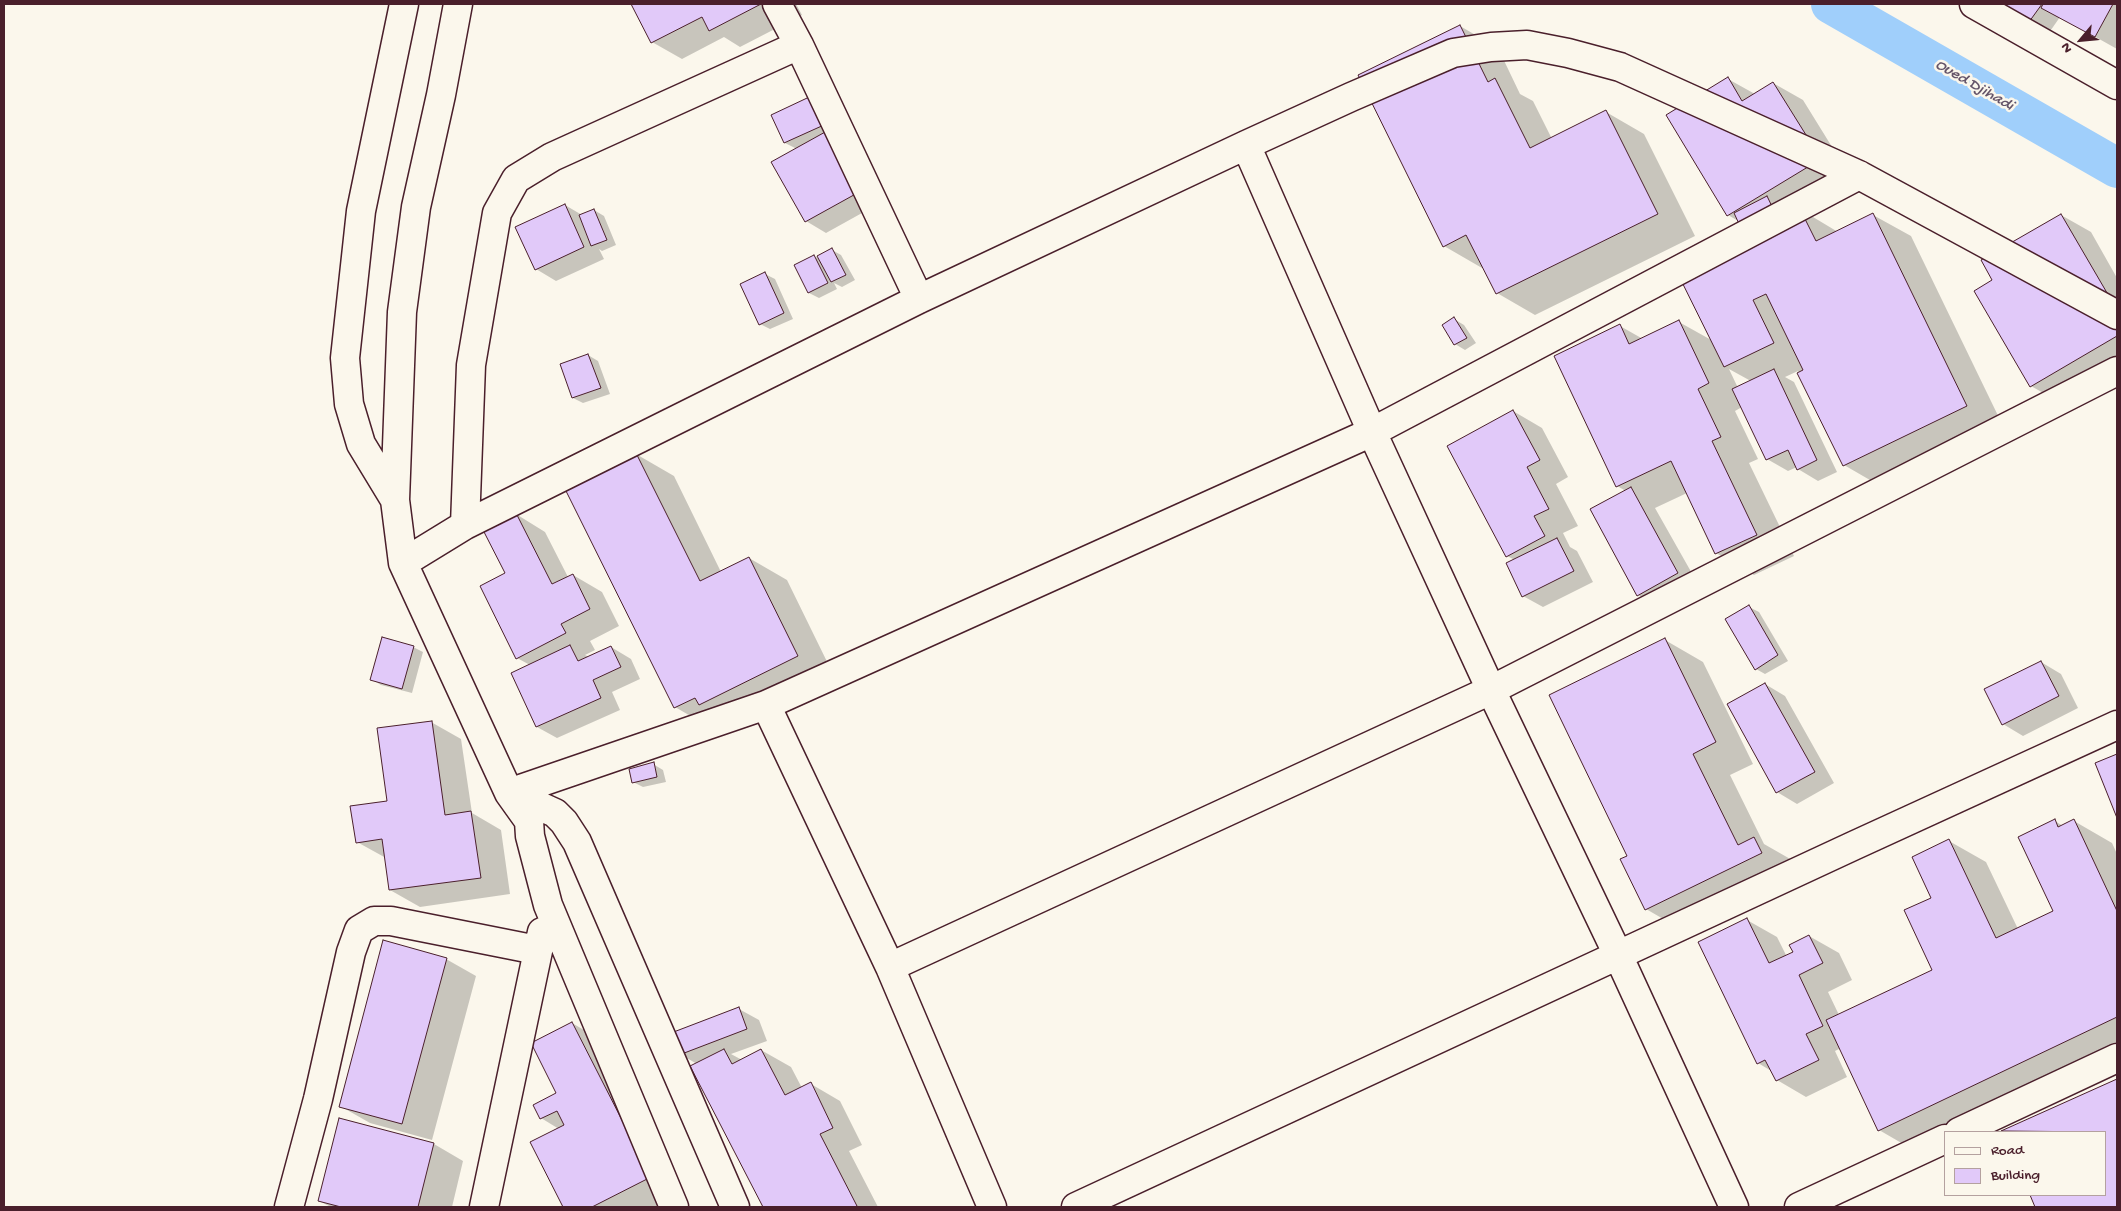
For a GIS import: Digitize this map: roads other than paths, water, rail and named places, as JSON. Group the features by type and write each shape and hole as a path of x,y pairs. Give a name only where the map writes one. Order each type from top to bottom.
{"street":[{"path":"395,500 361,444 348,404 345,358 361,211 404,4"},
{"path":"458,4 441,95 416,207 402,312 395,500 403,563 509,793 529,821 530,836 548,905 674,1207"},
{"path":"777,4 919,299"},
{"path":"1974,4 2117,85"},
{"path":"465,524 472,365 497,213 516,179 552,157 798,45"},
{"path":"403,563 465,524 919,299 1350,96 1453,53 1491,47 1526,45 1568,53 1620,67 1859,175 2117,315"},
{"path":"1246,145 1372,432 1491,690 1618,955 1734,1207"},
{"path":"509,793 766,705 1372,432 1859,175"},
{"path":"890,967 1491,690 2117,371"},
{"path":"766,705 890,967 992,1207"},
{"path":"1076,1207 2117,725"},
{"path":"509,793 555,813 564,822 577,842 735,1207"},
{"path":"484,1207 548,905"},
{"path":"289,1207 318,1099 351,952 359,930 374,921 391,921 537,950"},
{"path":"1961,1131 2117,1058"},
{"path":"1799,1207 1944,1139"}],"waterway":[{"name":"Oued Djihadi","path":"1831,4 2117,168"}]}
